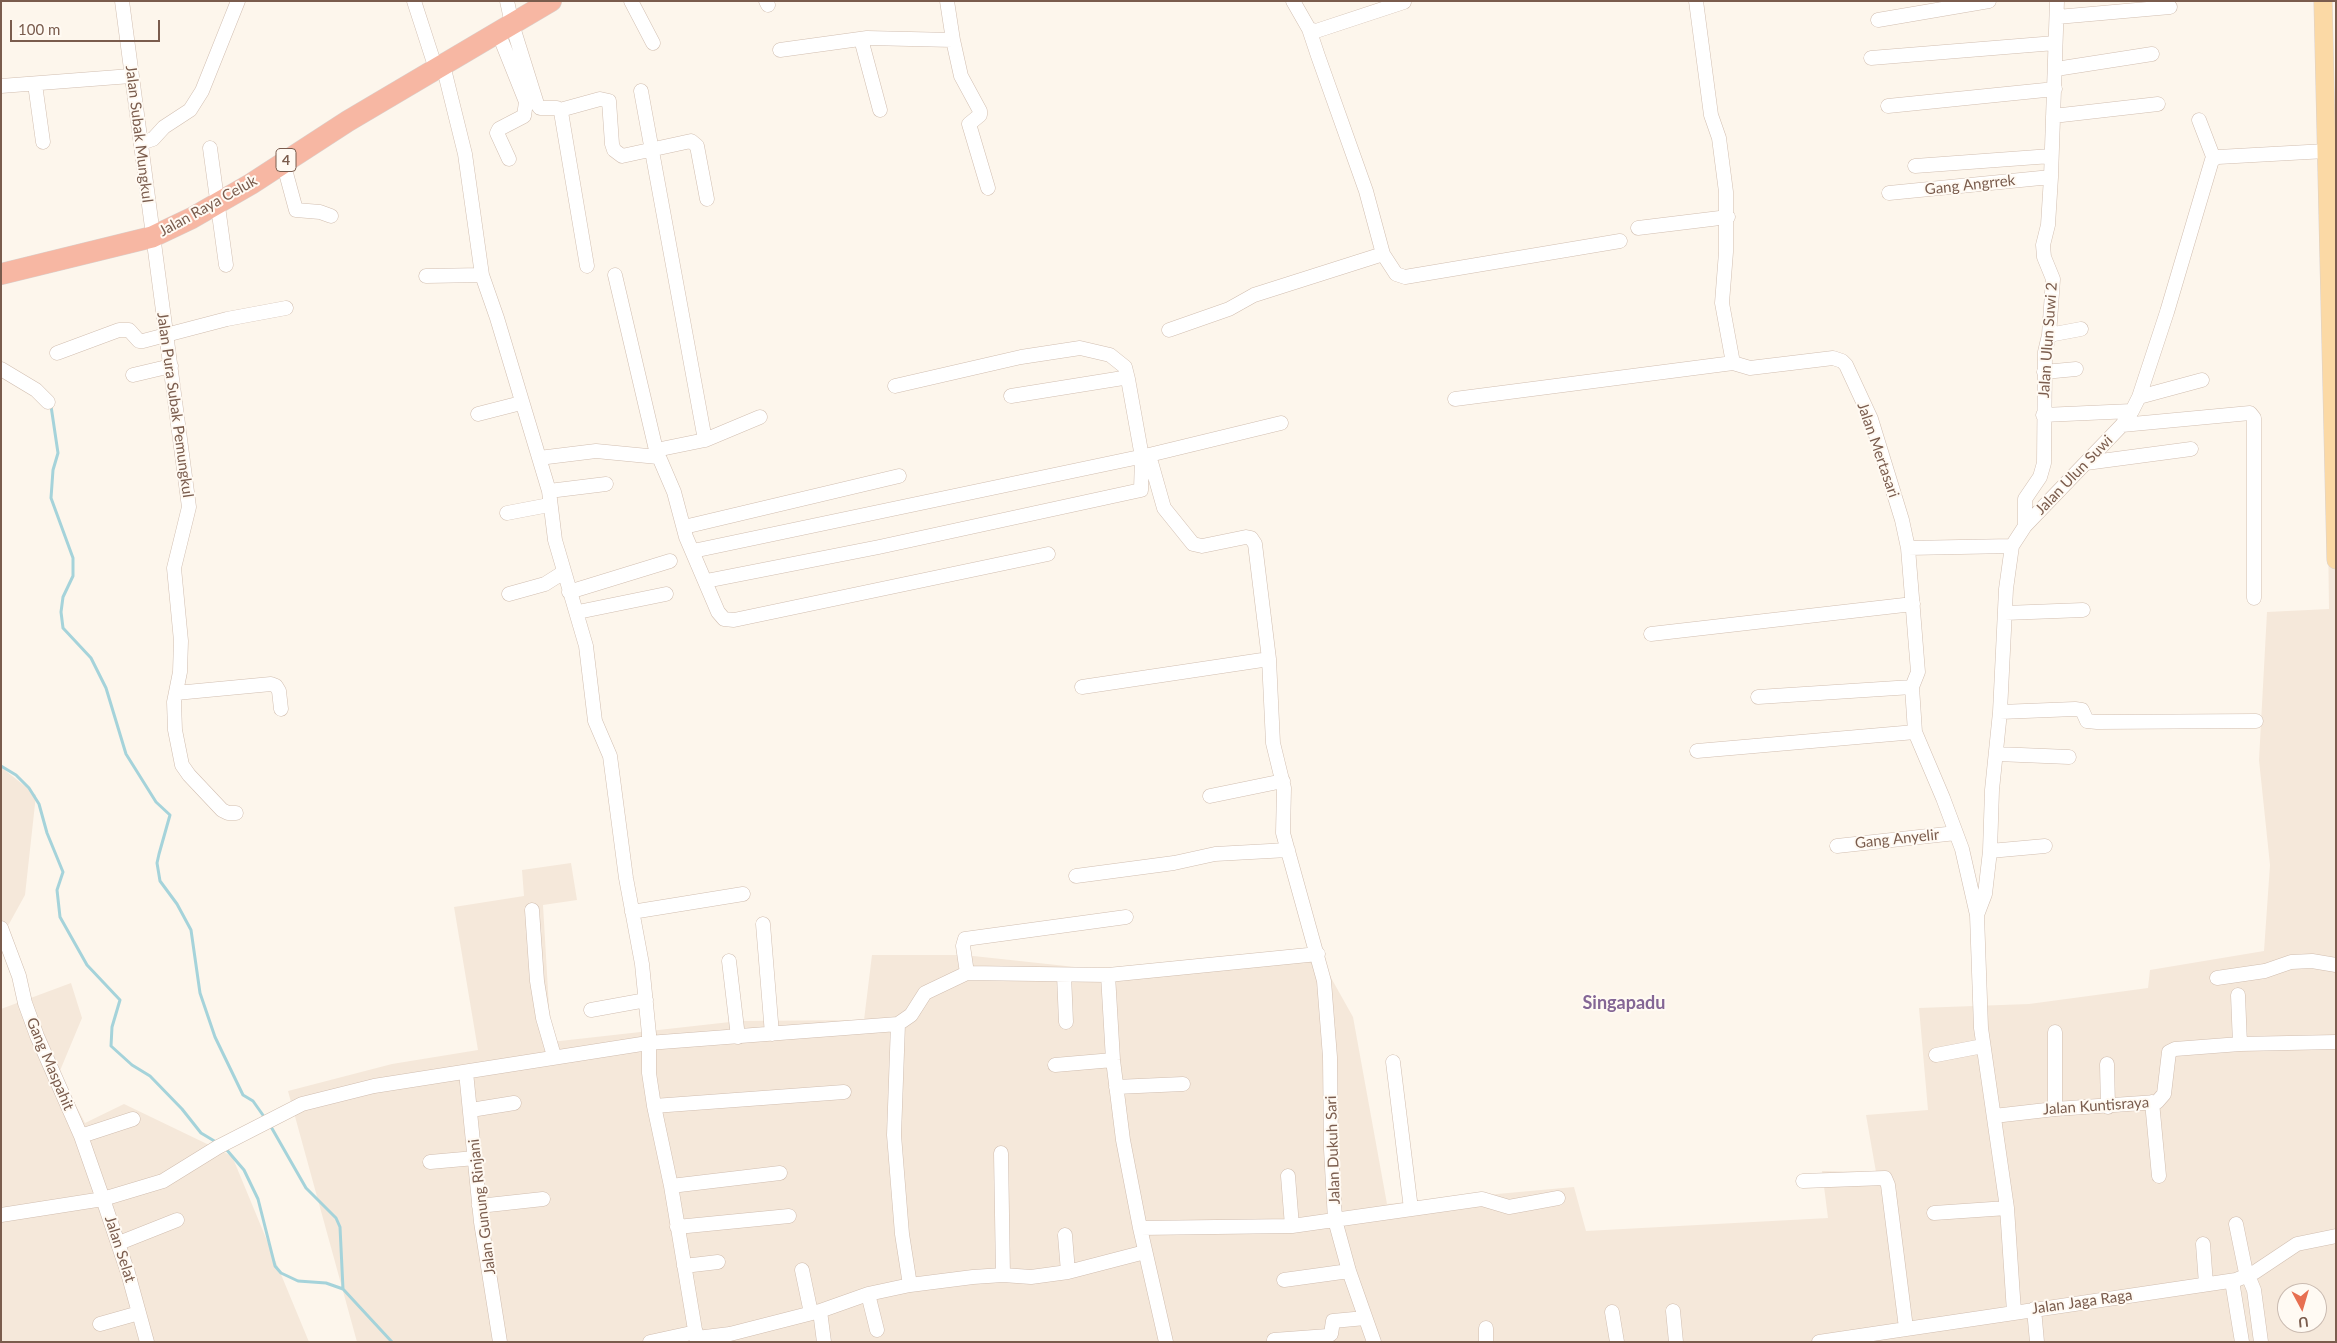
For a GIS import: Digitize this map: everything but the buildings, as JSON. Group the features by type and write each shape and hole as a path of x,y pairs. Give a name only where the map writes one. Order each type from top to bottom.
{"highway":[{"name":"Jalan Raya Celuk","path":"1,274 152,237 192,218 440,67 504,33 551,1"}],"main road":[{"path":"2323,1 2330,33 2331,112 2326,151 2332,199 2336,560"}],"street":[{"name":"Jalan Subak Mungkul","path":"122,1 152,237"},
{"path":"141,143 153,140 164,127 190,110 202,92 238,1"},
{"path":"414,1 440,67 465,154 482,275 498,318 521,403 540,458 549,498 555,540 570,592 578,612 586,646 595,721 607,746 613,773 619,836 642,964 646,1000 649,1073 697,1337"},
{"path":"507,1 504,33 526,107 524,116 499,129 497,133 509,159"},
{"path":"631,1 653,43"},
{"path":"947,1 952,40 961,76 980,111 980,115 969,124 988,188"},
{"path":"1293,1 1308,28 1366,191 1383,254 1396,274 1405,277 1620,241"},
{"path":"1696,1 1711,115 1720,145 1728,217 1722,303 1733,363"},
{"path":"1878,20 1989,1"},
{"name":"Jalan Ulun Suwi 2","path":"2025,526 2026,499 2043,469 2045,352 2049,335 2053,279 2044,256 2043,245 2048,225 2051,177 2057,1"},
{"path":"1308,28 1316,30 1404,2"},
{"path":"2057,18 2170,7"},
{"path":"504,33 537,104 542,108 560,110 600,99 606,100 610,105 612,144 617,154 627,156 688,140 697,146 708,199"},
{"path":"780,50 861,39 952,40"},
{"path":"861,39 880,110"},
{"path":"1871,58 2055,43"},
{"path":"2056,69 2152,54"},
{"path":"1,86 131,76"},
{"path":"34,84 43,142"},
{"path":"1888,106 2055,89"},
{"path":"641,91 705,440"},
{"path":"2053,116 2158,104"},
{"path":"560,110 588,266"},
{"path":"2198,120 2214,159 2326,151"},
{"path":"210,148 226,265"},
{"path":"1915,166 2051,156"},
{"name":"Jalan Ulun Suwi","path":"1977,915 1985,894 1990,851 1992,790 1997,754 2005,613 2012,546 2025,526 2122,425 2132,411 2139,397 2192,231 2211,162 2214,159"},
{"path":"283,162 296,210 320,212 331,216"},
{"name":"Gang Angrrek","path":"1889,193 2051,177"},
{"path":"1638,228 1728,217"},
{"name":"Jalan Pura Subak Pemungkul","path":"152,237 167,335 189,507 174,568 182,640 176,693 175,730 182,765 222,810 228,813 236,813"},
{"path":"1169,330 1229,309 1254,295 1383,254"},
{"path":"426,276 482,275"},
{"path":"615,275 657,453 668,474 693,551 718,612 724,619 728,621 1048,554"},
{"path":"57,353 119,330 128,330 139,341 286,308"},
{"path":"2049,335 2081,329"},
{"path":"706,581 879,547 1137,492 1143,486 1145,456 1128,379 1125,368 1110,356 1080,348 1021,357 895,386"},
{"name":"Jalan Mertasari","path":"1455,399 1733,363 1750,368 1833,358 1846,366 1871,419 1902,520 1908,548 1918,672 1912,687 1916,732 1956,833 1977,915"},
{"path":"133,375 171,366"},
{"path":"2044,372 2076,368"},
{"path":"1,369 36,390 48,402"},
{"path":"1011,396 1123,378 1128,379"},
{"path":"2139,397 2202,380"},
{"path":"478,414 521,403"},
{"path":"2043,415 2132,411"},
{"path":"2122,425 2250,413 2254,418 2254,598"},
{"path":"540,458 596,451 657,453 705,440 760,418"},
{"path":"693,551 1145,456 1281,423"},
{"path":"2086,463 2191,449"},
{"name":"Jalan Dukuh Sari","path":"1145,456 1164,508 1195,546 1246,537 1254,540 1269,659 1273,743 1283,781 1283,832 1324,981 1330,1057 1331,1149 1335,1220 1374,1342"},
{"path":"684,527 898,476"},
{"path":"507,513 549,498 606,484"},
{"path":"1908,548 2012,546"},
{"path":"570,592 670,561"},
{"path":"509,594 542,585 564,572"},
{"path":"578,612 666,594"},
{"path":"1651,634 1913,604"},
{"path":"2005,613 2083,610"},
{"path":"1082,687 1269,659"},
{"path":"176,693 271,684 276,686 279,691 281,709"},
{"path":"1758,697 1912,687"},
{"path":"2000,712 2075,709 2082,710 2087,721 2097,722 2256,721"},
{"path":"1697,751 1916,732"},
{"path":"1997,754 2069,756"},
{"path":"1210,796 1283,781"},
{"name":"Gang Anyelir","path":"1837,846 1956,833"},
{"path":"1990,851 2045,846"},
{"path":"1076,876 1174,863 1215,854 1288,850"},
{"path":"632,912 743,894"},
{"path":"532,910 543,1018 554,1056"},
{"path":"1977,915 1983,1046 2006,1208 2014,1312"},
{"path":"967,973 963,946 965,939 1126,917"},
{"path":"763,924 772,1034"},
{"name":"Gang Maspahit","path":"1,928 19,976 24,1003 81,1136 104,1199"},
{"path":"104,1199 168,1179 218,1147 259,1128 302,1104 348,1091 554,1056 648,1043 898,1024 911,1016 925,993 967,973 1108,975 1318,954"},
{"path":"729,961 738,1037"},
{"path":"2217,978 2265,971 2291,962 2312,961 2336,965"},
{"path":"1064,975 1066,1022"},
{"path":"1108,975 1113,1060 1123,1140 1145,1252 1166,1342"},
{"path":"2238,995 2240,1044"},
{"path":"591,1010 646,1000"},
{"path":"898,1024 895,1144 902,1234 910,1285"},
{"path":"2055,1032 2055,1109"},
{"name":"Jalan Kuntisraya","path":"1994,1116 2055,1109 2152,1102 2162,1098 2171,1050 2240,1044 2336,1042"},
{"path":"1936,1056 1983,1046"},
{"path":"1056,1065 1113,1060"},
{"path":"1393,1062 1411,1209"},
{"path":"2108,1064 2108,1106"},
{"name":"Jalan Gunung Rinjani","path":"466,1072 479,1206 500,1342"},
{"path":"1116,1087 1183,1084"},
{"path":"654,1106 844,1092"},
{"path":"2152,1102 2159,1176"},
{"path":"471,1110 514,1104"},
{"path":"81,1136 133,1119"},
{"path":"1001,1153 1003,1275"},
{"path":"430,1162 474,1158"},
{"path":"671,1186 780,1173"},
{"path":"1288,1176 1292,1226"},
{"path":"1803,1181 1885,1178 1888,1185 1906,1328"},
{"path":"1140,1228 1292,1226 1482,1199 1509,1207 1558,1198"},
{"name":"Jalan Selat","path":"1,1215 104,1199 119,1243 147,1342"},
{"path":"479,1206 543,1200"},
{"path":"1934,1213 2006,1208"},
{"path":"677,1227 789,1216"},
{"path":"119,1243 177,1220"},
{"path":"2236,1224 2242,1342"},
{"path":"1066,1235 1068,1272"},
{"name":"Jalan Jaga Raga","path":"1819,1342 1862,1338 1906,1328 2240,1278 2297,1244 2336,1236"},
{"path":"2203,1244 2206,1284"},
{"path":"650,1342 730,1334 816,1312 868,1294 910,1285 953,1278 1003,1275 1032,1277 1068,1272 1145,1252"},
{"path":"684,1266 718,1262"},
{"path":"802,1270 824,1342"},
{"path":"1284,1280 1350,1271"},
{"path":"2240,1278 2254,1290 2262,1342"},
{"path":"868,1294 877,1330"},
{"path":"2034,1309 2037,1342"},
{"path":"1673,1311 1676,1342"},
{"path":"1612,1312 1617,1342"},
{"path":"100,1324 139,1314"},
{"path":"1274,1340 1328,1336 1331,1334 1333,1322 1365,1318"}],"shaded area":[{"path":"2327,458 2336,459 2336,1342 357,1342 288,1091 392,1064 478,1050 454,907 524,896 522,870 571,863 577,900 543,905 551,1042 739,1021 864,1020 872,955 964,955 1103,970 1316,951 1353,1017 1387,1204 1574,1187 1586,1231 1828,1218 1822,1171 1876,1172 1866,1115 1928,1110 1919,1008 2029,1004 2148,988 2150,970 2264,951 2270,865 2259,760 2267,612 2329,609"},
{"path":"1,767 36,795 25,895 9,924 1,933"},
{"path":"71,983 82,1018 59,1073 85,1123 124,1104 232,1156 309,1342 1,1342 1,1009"}],"waterway":[{"path":"51,406 58,453 53,470 51,498 73,558 73,576 63,597 61,612 63,628 91,658 106,688 126,754 156,802 170,815 157,863 160,881 177,904 191,930 200,993 215,1037 243,1095 253,1101 265,1118"},
{"path":"1,766 16,775 29,788 39,804 47,833 63,872 57,890 60,917 87,965 120,1000 112,1027 111,1046 132,1065 150,1076 182,1109 201,1133 216,1142"},
{"path":"270,1125 306,1188 336,1218 340,1227 343,1289"},
{"path":"226,1149 244,1170 258,1199 275,1266 281,1273 298,1281 326,1283 343,1289 392,1342"}],"district":[{"name":"Singapadu","path":"1624,1003"}]}
